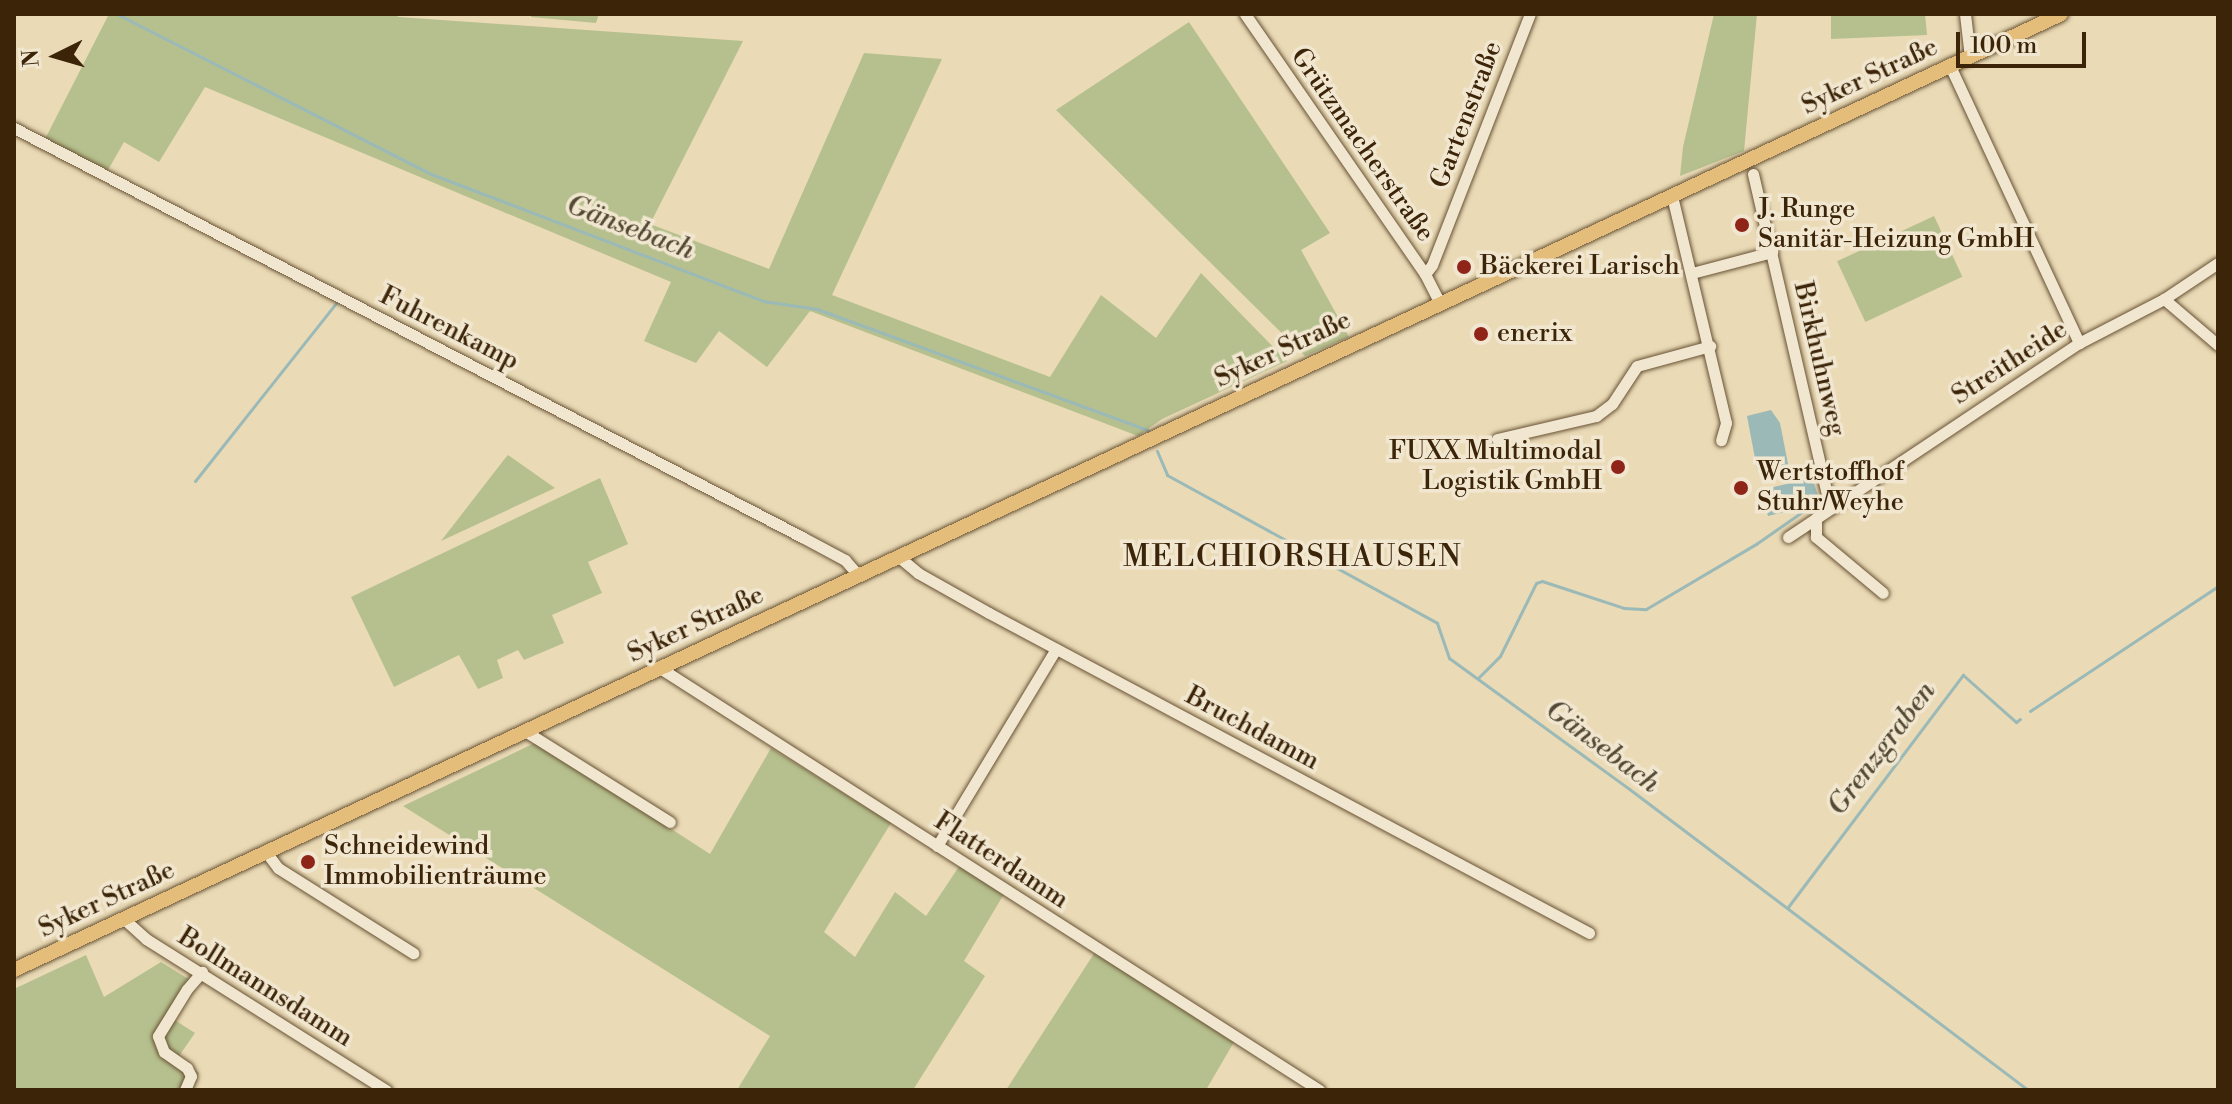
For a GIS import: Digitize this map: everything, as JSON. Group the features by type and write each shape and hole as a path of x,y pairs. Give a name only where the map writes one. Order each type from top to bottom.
{"main road":[{"name":"Syker Straße","path":"14,970 2061,14"}],"street":[{"name":"Grützmacherstraße","path":"1245,14 1425,274 1440,304"},
{"name":"Gartenstraße","path":"1425,274 1432,265 1530,14"},
{"path":"1965,14 1970,57"},
{"path":"1950,66 2079,343"},
{"name":"Fuhrenkamp","path":"14,128 802,537 845,560 858,575"},
{"name":"Birkhuhnweg","path":"1753,174 1830,508"},
{"path":"1672,196 1726,423 1721,440"},
{"path":"1692,273 1772,252"},
{"name":"Streitheide","path":"1788,537 2079,343 2164,299 2218,263"},
{"path":"2164,299 2218,345"},
{"path":"1497,439 1596,416 1612,404 1637,366 1710,346"},
{"path":"1816,518 1816,537 1883,593"},
{"name":"Bruchdamm","path":"899,557 918,573 1056,649 1589,933"},
{"path":"937,846 1056,649"},
{"name":"Flatterdamm","path":"660,668 1319,1090"},
{"path":"525,731 670,822"},
{"path":"266,852 278,868 413,953"},
{"name":"Bollmannsdamm","path":"124,919 146,939 386,1090"},
{"path":"185,1090 191,1076 187,1068 164,1052 158,1036 187,989 202,972"}],"green space":[{"path":"109,14 392,14 399,17 743,41 650,224 769,269 864,53 942,59 832,295 1050,377 1101,295 1156,338 1201,273 1287,361 1162,419 1138,436 810,311 767,367 719,331 696,363 644,341 671,282 205,87 159,162 124,142 108,170 45,139"},
{"path":"532,14 599,14 596,23 531,17"},
{"path":"1714,14 1757,14 1744,151 1680,176 1683,147"},
{"path":"1831,14 1925,14 1927,35 1831,39"},
{"path":"1189,22 1330,233 1301,250 1349,337 1305,356 1056,110"},
{"path":"1934,216 1962,277 1865,322 1837,261"},
{"path":"508,455 555,488 441,541 503,461"},
{"path":"600,478 628,544 588,562 602,593 552,615 564,643 524,660 518,650 497,660 503,678 478,689 459,655 394,687 351,597"},
{"path":"537,742 710,854 771,748 891,823 824,932 855,957 895,892 926,916 960,865 1004,894 964,961 985,976 913,1090 737,1090 770,1036 403,806"},
{"path":"1095,952 1234,1042 1206,1090 1006,1090"},
{"path":"86,955 104,997 161,962 190,980 173,1019 195,1033 179,1056 199,1073 190,1090 14,1090 14,989"}],"water":[{"path":"1771,410 1780,423 1788,464 1780,470 1762,473 1757,469 1747,416"},
{"path":"1812,478 1818,495 1812,505 1768,516 1762,491"}],"waterway":[{"name":"Gänsebach","path":"117,14 431,174 763,301 817,309 1148,430"},
{"path":"195,481 336,303"},
{"name":"Gänsebach","path":"1157,451 1167,475 1437,623 1449,658 1628,788 2028,1090"},
{"path":"1478,678 1500,656 1536,583 1542,581 1624,608 1646,609 1756,544 1812,505"},
{"name":"Grenzgraben","path":"2030,711 2218,586"},
{"name":"Grenzgraben","path":"1788,907 1963,675 2016,722 2020,719"}],"place":[{"name":"J. Runge Sanitär-Heizung GmbH","path":"1742,225"},
{"name":"Bäckerei Larisch","path":"1464,267"},
{"name":"enerix","path":"1481,334"},
{"name":"FUXX Multimodal Logistik GmbH","path":"1618,467"},
{"name":"Wertstoffhof Stuhr/Weyhe","path":"1741,488"},
{"name":"Schneidewind Immobilienträume","path":"308,862"}],"district":[{"name":"MELCHIORSHAUSEN","path":"1293,557"}]}
